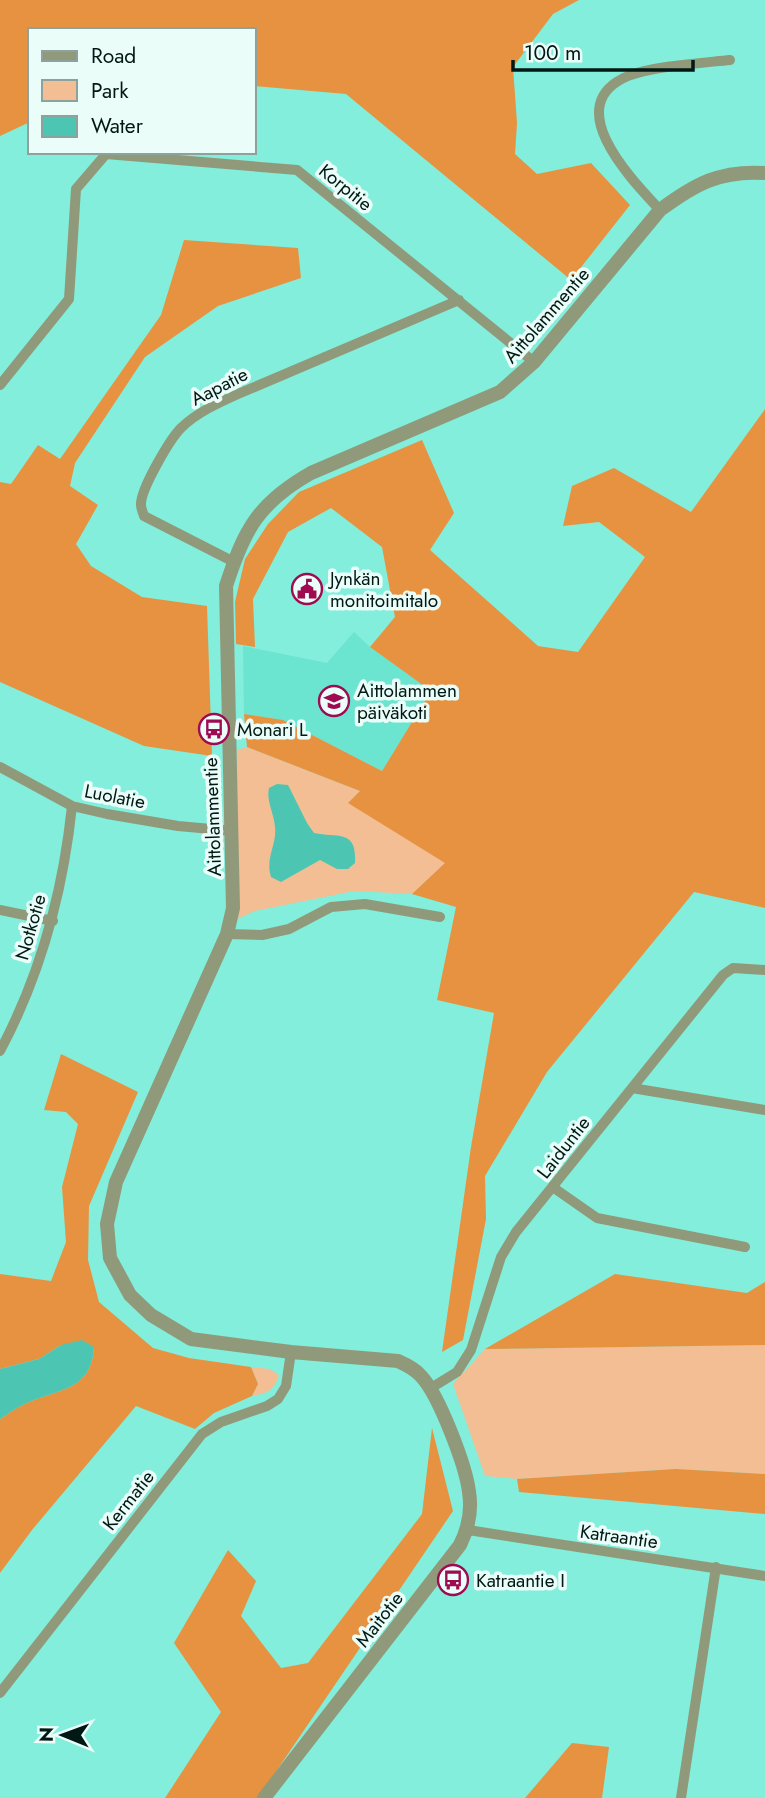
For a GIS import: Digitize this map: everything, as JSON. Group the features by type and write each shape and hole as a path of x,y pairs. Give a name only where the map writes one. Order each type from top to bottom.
{"street":[{"path":"660,210 619,164 605,140 599,112 601,97 629,76 676,66 730,60"},
{"name":"Korpitie","path":"0,385 69,299 76,189 106,154 297,170 534,362"},
{"name":"Aittolammentie","path":"468,1530 469,1492 455,1446 431,1388 419,1373 398,1361 291,1352 191,1339 151,1315 130,1296 110,1258 107,1224 116,1182 226,934 233,908 226,586 251,527 264,507 283,488 310,473 500,392 534,362 660,210 685,192 720,175 765,173"},
{"name":"Aapatie","path":"234,562 144,516 142,499 157,463 180,428 209,408 237,394 459,300"},
{"name":"Luolatie","path":"0,767 72,806 142,820 233,831"},
{"name":"Notkotie","path":"1,1046 21,1011 52,921 66,861 72,806"},
{"path":"226,934 262,936 289,929 331,907 365,904 440,917"},
{"path":"0,910 52,921"},
{"name":"Laiduntie","path":"431,1388 457,1372 471,1350 500,1257 516,1232 723,975 733,968 765,970"},
{"path":"632,1088 765,1110"},
{"path":"554,1188 597,1218 745,1247"},
{"name":"Kermatie","path":"0,1693 202,1434 221,1422 267,1406 278,1399 286,1386 291,1352"},
{"name":"Katraantie","path":"468,1530 765,1576"},
{"name":"Maitotie","path":"264,1798 460,1545 468,1530"},
{"path":"681,1798 716,1567"}],"shaded area":[{"path":"0,0 579,0 553,14 513,67 517,123 515,154 537,174 591,163 630,205 571,280 346,94 256,86 256,28 28,28 28,123 0,136"},
{"path":"184,240 298,248 301,278 218,306 145,357 75,463 70,486 98,505 76,544 91,566 142,597 207,606 212,756 144,746 0,682 0,482 11,484 38,445 60,459 161,315"},
{"path":"765,409 765,908 694,892 547,1072 485,1176 486,1219 463,1340 442,1352 471,1147 494,1013 437,1000 456,907 412,894 445,863 348,803 360,791 247,747 244,714 283,720 382,771 431,691 370,647 395,617 382,547 331,508 288,532 253,599 255,647 236,644 235,602 245,559 268,524 299,492 422,440 454,513 430,550 538,646 578,652 645,557 599,522 563,526 572,486 614,468 691,512"},
{"name":"Aittolammen päiväkoti","path":"354,632 370,647 431,691 382,771 283,720 244,714 243,646 327,663"},
{"path":"61,1054 138,1092 89,1206 88,1260 99,1302 153,1348 189,1358 251,1367 258,1384 252,1396 214,1413 195,1429 136,1406 32,1530 0,1573 0,1419 25,1404 63,1390 81,1380 92,1361 94,1347 61,1345 39,1359 0,1369 0,1274 51,1281 66,1242 62,1187 78,1124 66,1112 44,1110"},
{"path":"615,1274 747,1293 765,1282 765,1345 485,1349"},
{"path":"432,1428 453,1511 258,1798 165,1798 221,1712 174,1643 228,1550 256,1581 241,1616 281,1668 308,1663 422,1514"},
{"path":"676,1469 765,1474 765,1514 519,1492 517,1479"},
{"path":"572,1743 609,1747 602,1798 525,1798"}],"green space":[{"path":"247,747 360,791 349,803 446,863 412,894 354,891 255,911 237,919 237,750"},
{"path":"765,1345 765,1474 676,1469 517,1479 485,1476 453,1384 485,1349"},
{"path":"251,1367 270,1369 279,1375 275,1385 266,1392 252,1396 258,1384"}],"water":[{"path":"277,784 288,785 314,833 349,840 355,852 355,863 348,869 337,869 320,860 281,882 271,877 269,863 275,827 268,793 269,788"},
{"path":"82,1340 94,1347 92,1361 81,1380 63,1390 25,1404 0,1419 0,1369 39,1359 61,1345"}],"place":[{"name":"Jynkän monitoimitalo","path":"307,589"},
{"name":"Aittolammen päiväkoti","path":"334,701"},
{"name":"Monari L","path":"214,729"},
{"name":"Katraantie I","path":"453,1580"}]}
